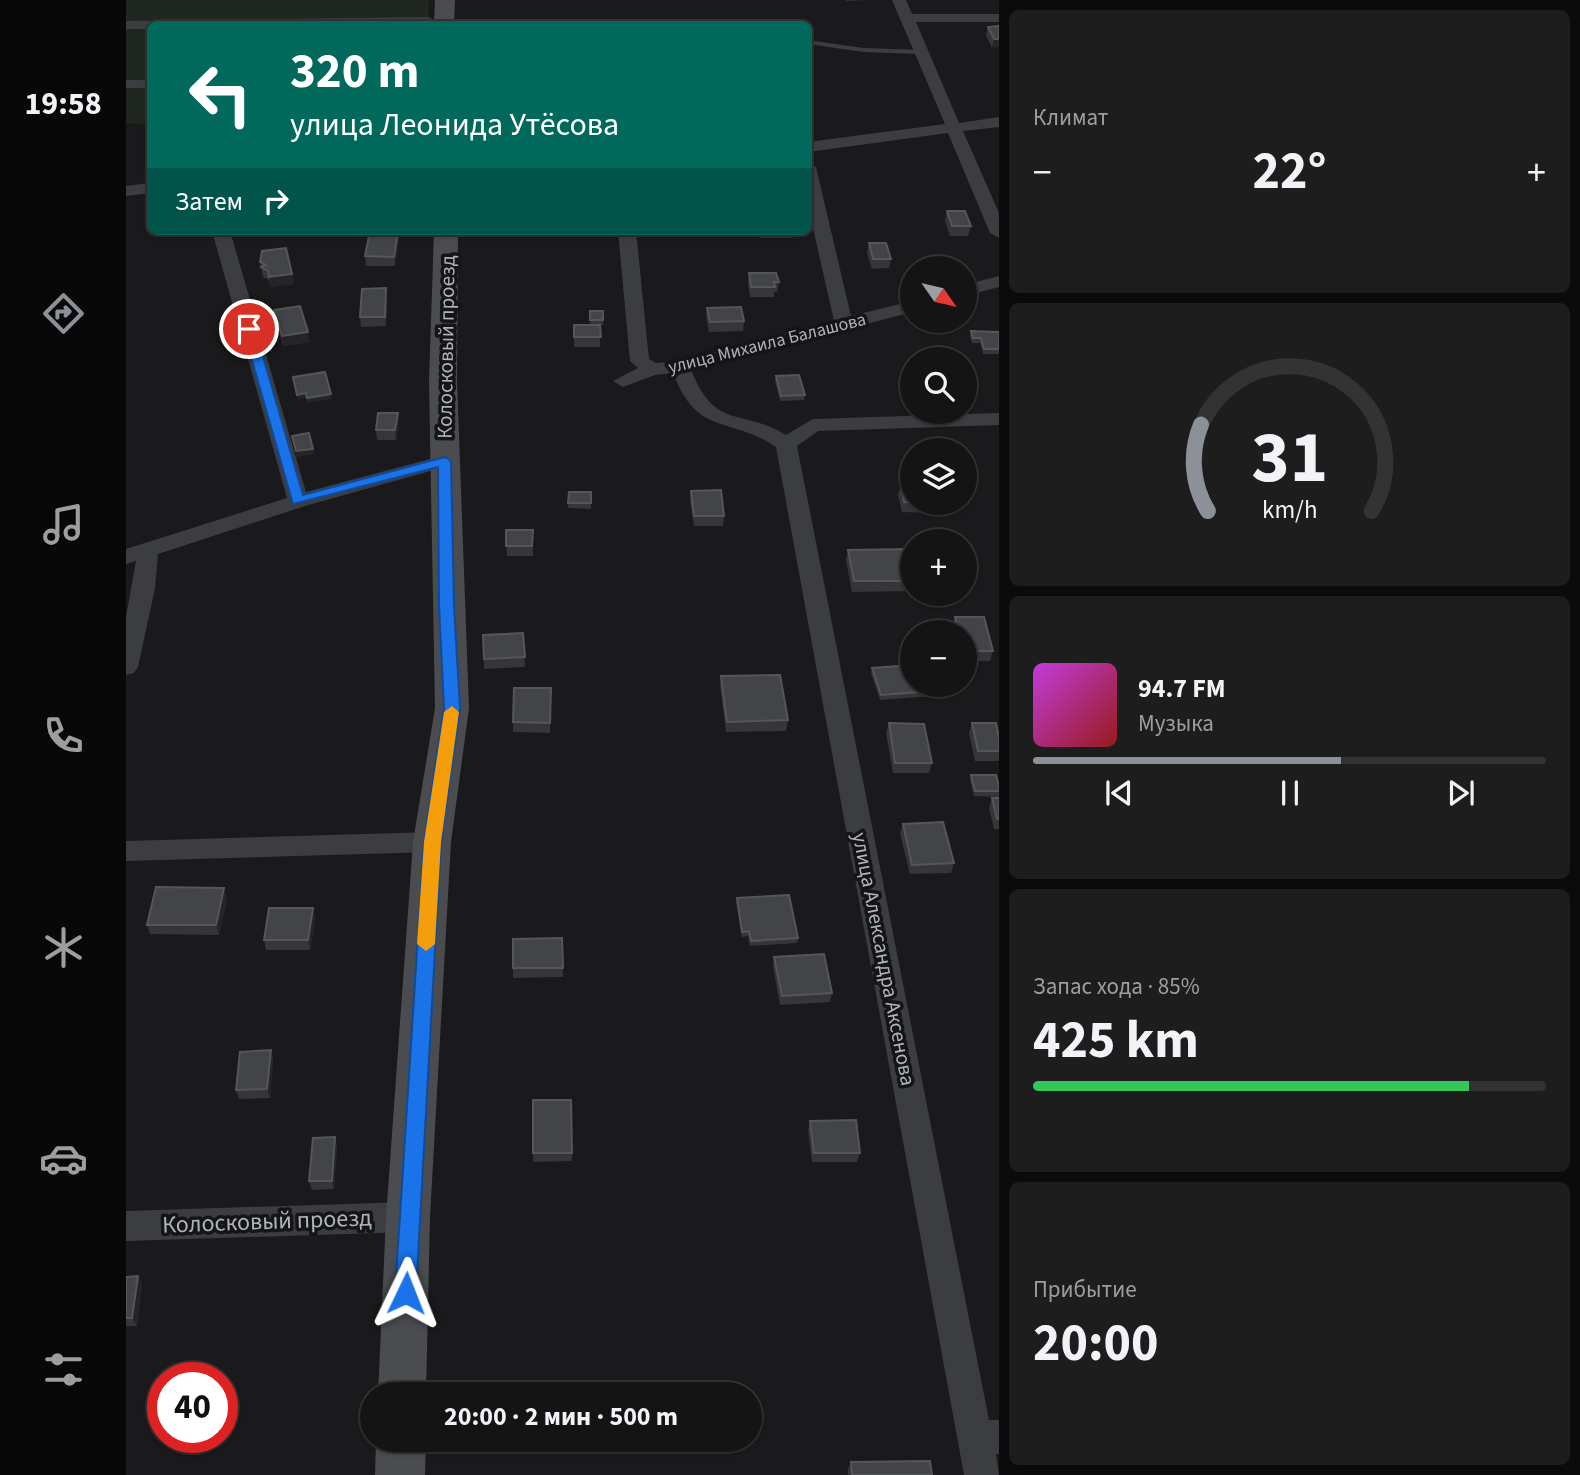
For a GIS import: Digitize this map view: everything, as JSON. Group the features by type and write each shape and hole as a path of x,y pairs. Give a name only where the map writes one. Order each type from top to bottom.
{"street":[{"path":"370,21 431,20 445,0"},
{"path":"899,0 999,233"},
{"path":"908,18 999,18"},
{"path":"126,25 147,25"},
{"path":"126,84 147,83"},
{"path":"812,146 999,122"},
{"path":"812,185 844,326"},
{"path":"126,191 147,188"},
{"path":"222,235 298,501"},
{"name":"Колосковый проезд","path":"402,1382 408,1217 432,842 452,708 447,606 445,461 446,235"},
{"path":"627,235 640,361 652,369"},
{"path":"977,287 999,281"},
{"name":"улица Михаила Балашова","path":"623,381 652,369 680,367 900,310"},
{"path":"680,367 698,405 715,416 770,431 786,444 813,425 999,419"},
{"name":"улица Александра Аксенова","path":"786,444 986,1437 982,1475"},
{"path":"126,667 144,588 137,553 298,501 445,461"},
{"path":"126,851 432,842"},
{"name":"Колосковый проезд","path":"126,1226 408,1217"},
{"path":"400,1475 401,1452"}],"lane":[{"path":"812,42 863,50 922,52"}],"shaded area":[{"path":"126,0 429,0 428,21 147,21 147,125 126,123"}],"building":[{"path":"999,26 999,39 994,39 988,27"},
{"path":"947,211 965,211 971,226 952,226"},
{"path":"369,235 397,235 394,257 365,256"},
{"path":"869,243 886,243 891,259 873,259"},
{"path":"286,248 292,274 269,277 268,271 261,267 266,265 260,262 262,251"},
{"path":"749,273 776,273 779,282 774,282 775,287 751,287"},
{"path":"386,288 385,317 360,317 362,289"},
{"path":"300,306 308,332 282,336 274,310"},
{"path":"741,307 744,321 710,322 707,308"},
{"path":"590,311 603,311 603,320 590,320"},
{"path":"574,325 600,325 601,337 574,337"},
{"path":"977,331 999,332 999,349 984,349 981,338 973,338 972,333"},
{"path":"325,372 331,394 307,398 306,393 297,395 293,377"},
{"path":"799,375 805,395 781,396 776,376"},
{"path":"378,413 398,413 395,430 376,430"},
{"path":"309,433 313,449 296,451 292,436"},
{"path":"721,490 724,516 694,516 691,491"},
{"path":"569,492 591,492 591,503 568,503"},
{"path":"506,530 533,530 532,546 506,546"},
{"path":"900,549 900,581 854,581 848,550"},
{"path":"955,617 984,617 993,651 977,651 977,620 956,620"},
{"path":"523,633 525,657 484,659 483,635"},
{"path":"900,666 900,694 881,695 872,668"},
{"path":"780,675 788,720 727,722 721,676"},
{"path":"514,688 551,688 550,723 513,722"},
{"path":"889,723 924,724 932,763 895,763"},
{"path":"972,723 996,723 999,751 978,751"},
{"path":"971,775 996,775 999,791 975,791"},
{"path":"992,798 999,798 999,819 997,819"},
{"path":"943,822 954,863 912,865 903,824"},
{"path":"156,887 224,888 216,925 147,925"},
{"path":"789,895 798,938 751,941 749,931 742,932 737,898"},
{"path":"269,908 313,908 308,940 264,940"},
{"path":"562,938 563,968 513,968 513,939"},
{"path":"824,954 832,993 782,996 774,957"},
{"path":"271,1050 267,1089 236,1090 240,1052"},
{"path":"533,1100 571,1100 572,1153 533,1153"},
{"path":"856,1120 860,1153 814,1153 810,1121"},
{"path":"335,1137 332,1181 309,1181 313,1138"},
{"path":"138,1276 132,1318 126,1318 126,1277"},
{"path":"930,1461 932,1475 852,1475 851,1462"}],"slow traffic":[{"path":"426,944 432,842 452,712"}],"route":[{"path":"249,329 298,501 445,461 447,606 452,708 432,842 408,1217 406,1293"}]}
